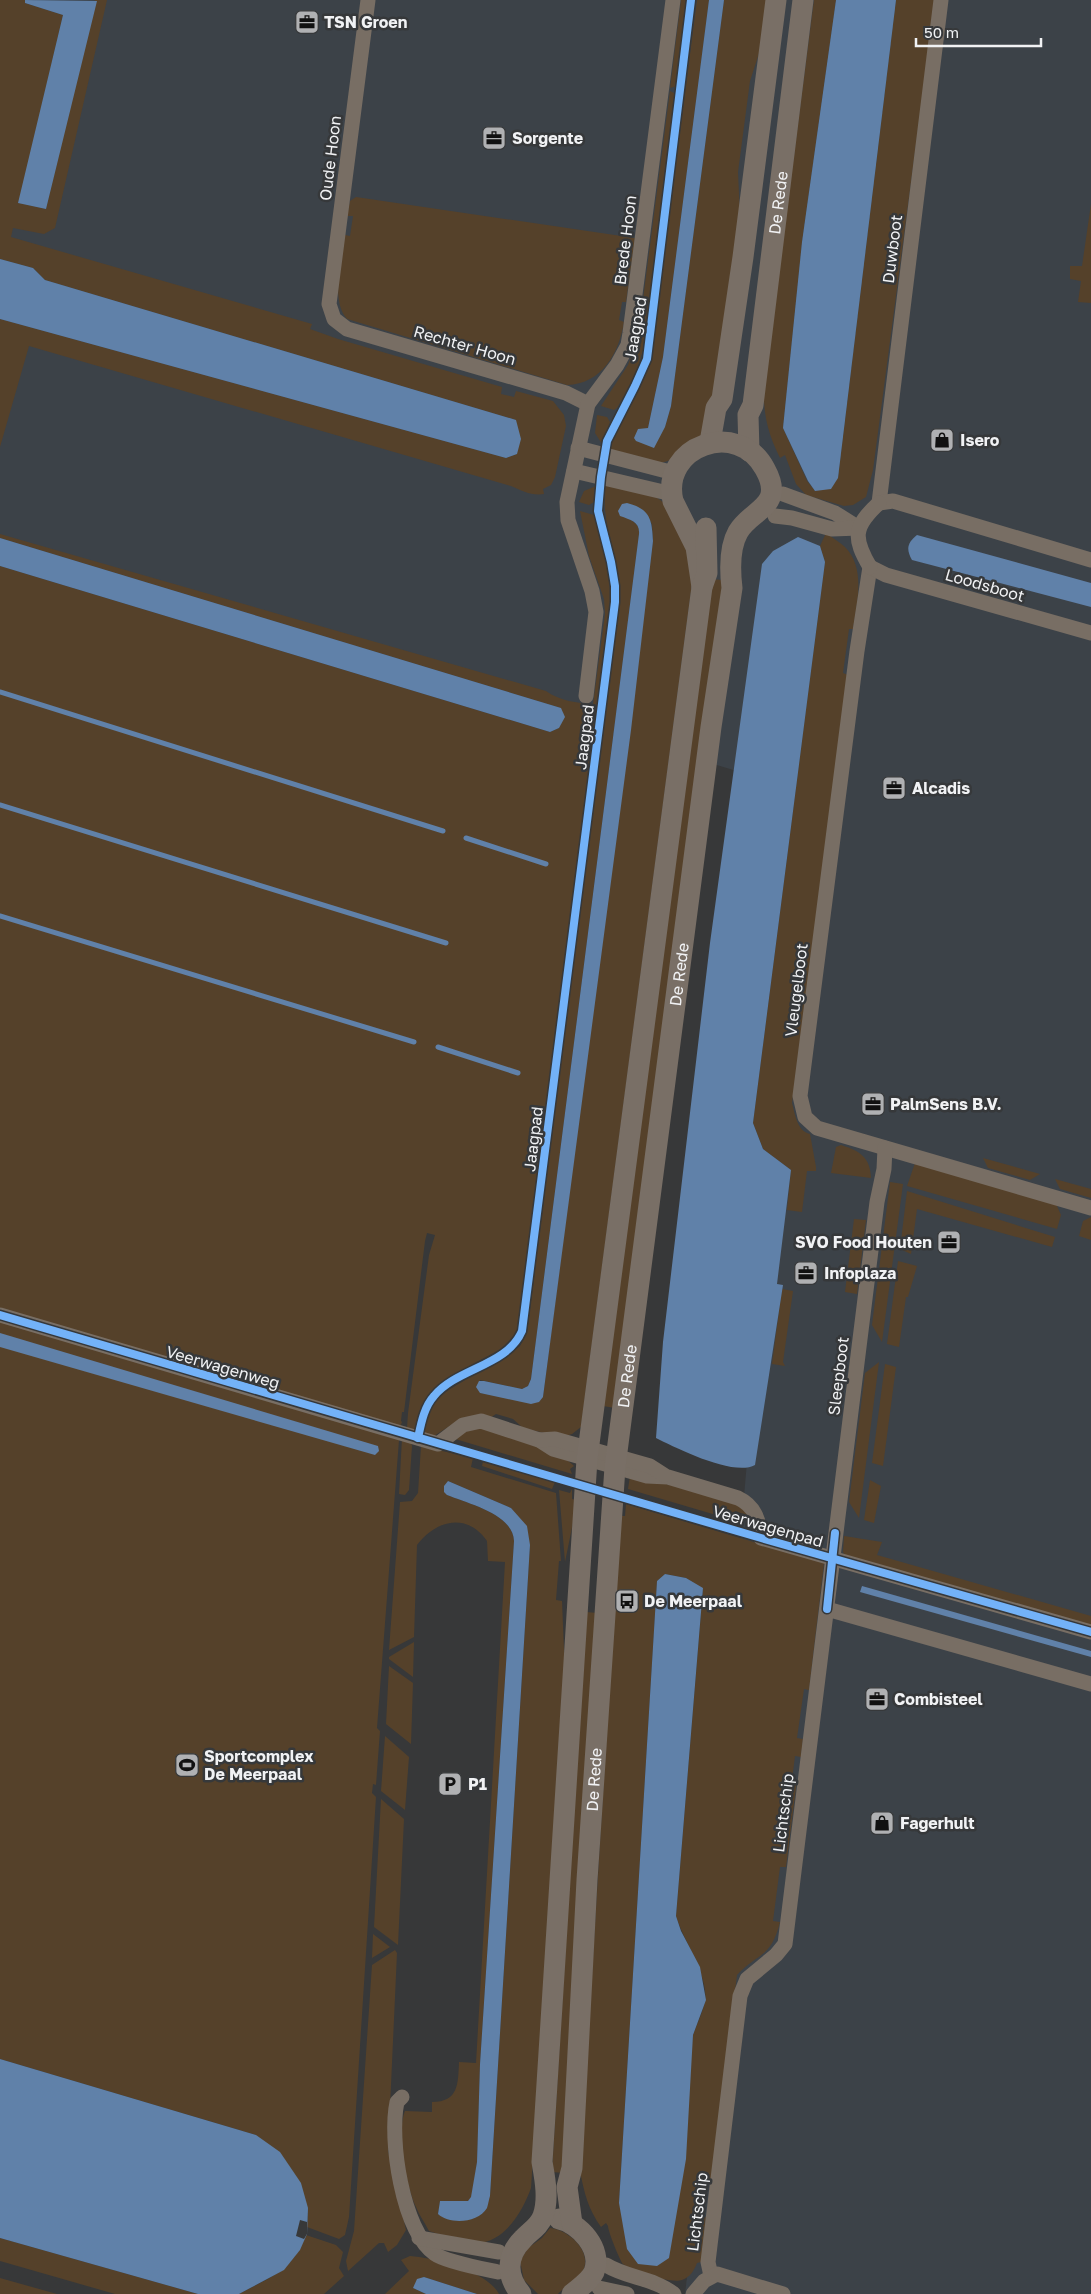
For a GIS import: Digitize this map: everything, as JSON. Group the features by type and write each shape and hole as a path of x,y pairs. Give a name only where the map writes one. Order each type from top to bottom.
{"main road":[{"name":"De Rede","path":"716,442 716,408 722,399 776,0"},
{"name":"De Rede","path":"756,448 748,415 753,405 804,0"},
{"path":"679,497 674,473 682,461 693,451 716,442 756,448 777,491 781,506 775,516 763,528 741,537 699,533 676,509 679,497 689,476 694,468 716,452 716,442"},
{"path":"741,537 740,529 766,505 777,491"},
{"name":"De Rede","path":"535,2219 532,2212 535,2183 542,2162 587,1454 702,587 707,573 699,533"},
{"name":"De Rede","path":"577,2219 572,2168 587,1880 615,1462 711,727 732,588 730,569 741,537"},
{"path":"521,2294 503,2273 508,2235 535,2219 577,2219 602,2240 601,2262 604,2276 596,2291"},
{"path":"572,2294 589,2279 601,2262"}],"street":[{"name":"Oude Hoon","path":"334,319 329,304 368,0"},
{"name":"Brede Hoon","path":"586,696 596,612 592,591 568,520 567,502 588,404 617,365 628,344 673,0"},
{"name":"Duwboot","path":"879,503 941,0"},
{"name":"Rechter Hoon","path":"334,319 347,329 566,392 588,404"},
{"path":"578,448 674,473"},
{"path":"574,471 679,497"},
{"path":"777,491 835,513 858,528"},
{"path":"870,567 859,549 858,528 865,516 879,503 893,501 1091,560"},
{"path":"775,516 792,518 832,528 858,528"},
{"name":"Loodsboot","path":"870,567 886,575 1091,633"},
{"name":"Vleugelboot","path":"870,567 857,651 800,1096 804,1117 817,1128 1091,1208"},
{"name":"Sleepboot","path":"827,1609 876,1212 884,1169 885,1148"},
{"name":"Veerwagenweg","path":"0,1315 438,1444 449,1433 463,1425 481,1421 539,1440 555,1439 587,1454 615,1462"},
{"name":"Veerwagenpad","path":"615,1462 647,1476 668,1478 743,1500 760,1522 761,1538 1091,1632"},
{"path":"827,1609 1091,1684"},
{"name":"Lichtschip","path":"711,2276 708,2262 740,1996 747,1979 776,1955 785,1944 827,1609"},
{"path":"402,2097 397,2102 395,2111 395,2151 410,2217 420,2238 503,2273"},
{"path":"601,2262 619,2272 665,2287 674,2294"},
{"path":"693,2294 711,2276 717,2274 783,2294"},
{"path":"596,2291 627,2294"}],"shaded area":[{"path":"0,0 25,0 25,3 63,15 19,203 46,209 95,0 107,0 55,228 44,234 13,228 11,237 312,324 310,329 338,339 502,387 501,394 514,397 516,391 553,401 564,415 566,426 555,477 551,485 543,489 544,494 527,493 511,486 29,346 0,447 0,319 506,458 517,454 516,420 45,280 33,268 0,259"},
{"name":"De Meerpaal","path":"36,0 1091,0 1091,2294 685,2294 693,2226 743,1508 805,791 0,554 0,159"},
{"path":"681,0 688,0 677,86 670,88"},
{"path":"697,0 709,0 663,357 648,428 638,429 665,427 671,406 724,0 769,0 764,38 750,81 738,172 740,216 710,415 703,433 694,444 675,458 662,463 655,463 609,451 651,356"},
{"path":"814,0 836,0 802,242 783,428 807,481 815,491 838,478 896,0 935,0 873,470 866,497 853,505 844,506 806,495 796,484 785,455 780,458 772,441 764,407 764,388"},
{"path":"670,91 676,94 643,350 635,377 614,410 601,406 628,365 638,338"},
{"path":"356,197 635,238 626,302 622,302 619,320 624,322 622,334 607,365 590,379 567,385 347,319 339,301 338,279 345,235 350,236 353,216 347,216 350,201"},
{"path":"1091,204 1091,303 1078,302 1081,281 1070,279 1070,266 1082,266"},
{"path":"597,415 607,417 610,422 602,444 595,433"},
{"path":"605,485 653,495 663,502 688,543 693,576 581,1427 572,1434 562,1437 523,1428 513,1419 496,1414 490,1418 462,1418 434,1436 423,1431 432,1405 440,1395 513,1351 520,1346 527,1333 619,605 617,575 604,501","holes":["643,510 652,524 653,541 543,1397 485,1394 480,1393 480,1380 522,1389 528,1386 531,1379 639,534 637,525 629,519"]},
{"path":"596,486 594,502 589,505 579,502 584,491"},
{"path":"580,511 594,515 607,565 611,597 519,1328 514,1339 508,1345 464,1369 433,1391 425,1402 414,1430 407,1428 408,1413 429,1255 435,1235 427,1233 425,1241 404,1412 402,1412 400,1427 377,1728 380,1731 376,1785 373,1784 372,1793 376,1797 349,2217 345,2235 339,2239 307,2227 308,2208 256,2135 0,2059 0,566 550,732 559,728 561,708 0,538 0,534 546,691 563,699 593,704 605,614 604,599 589,556"},
{"path":"826,533 843,545 852,555 858,575 858,597 853,629 849,629 843,673 848,675 792,1103 799,1126 810,1134 816,1167 816,1171 807,1171 802,1212 787,1210 791,1170 763,1149 753,1123 825,562 820,546"},
{"path":"710,579 723,580 615,1408 603,1406"},
{"path":"841,1145 863,1156 869,1165 871,1178 831,1173 836,1147"},
{"path":"983,1158 1040,1174 1030,1180 988,1168"},
{"path":"915,1163 1058,1204 1061,1215 1057,1229 907,1186"},
{"path":"1055,1179 1091,1189 1091,1198 1060,1189"},
{"path":"890,1182 903,1184 882,1342 872,1325"},
{"path":"907,1191 1055,1237 1052,1247 917,1209 911,1254 900,1249"},
{"path":"1091,1217 1091,1240 1079,1236 1083,1221"},
{"path":"854,1219 866,1220 857,1294 845,1292"},
{"path":"898,1261 917,1266 908,1297 906,1297 899,1347 887,1344"},
{"path":"782,1289 793,1291 783,1362 785,1366 772,1364"},
{"path":"879,1362 859,1518 849,1502 865,1373"},
{"path":"885,1364 896,1367 883,1466 872,1463"},
{"path":"480,1428 557,1454 574,1466 570,1469 572,1474 452,1438 456,1434"},
{"path":"402,1438 411,1442 412,1446 409,1490 405,1495 399,1494"},
{"path":"421,1446 473,1458 471,1467 556,1493 561,1561 559,1561 556,1600 562,1601 565,1675 531,2188 522,2208 509,2226 492,2240 481,2243 465,2242 429,2231 417,2210 409,2186 403,2159 402,2121 405,2111 432,2112 432,2102 447,2099 455,2090 459,2062 476,2063 505,1562 488,1561 487,1541 479,1532 461,1523 442,1525 425,1536 417,1545 414,1637 389,1650 400,1502 412,1501 418,1493","holes":["448,1481 511,1508 530,1545 490,2196 438,2214 440,2201 468,2201 472,2197 477,2162 480,2064 514,1541 512,1532 498,1517 478,1506 447,1495"]},
{"path":"483,1461 555,1482 552,1489 482,1466"},
{"path":"630,1476 689,1489 741,1506 749,1516 735,1511 733,1520 628,1489"},
{"path":"870,1480 881,1486 874,1523 864,1520"},
{"path":"572,1489 572,1499 577,1500 577,1503 565,1562 559,1490 570,1493"},
{"path":"626,1504 824,1563 809,1690 804,1689 797,1738 803,1739 801,1757 795,1756 792,1780 797,1780 786,1867 780,1867 773,1921 780,1922 773,1942 768,1949 737,1975 712,2181 708,2181 703,2217 706,2217 701,2262 697,2263 687,2277 677,2281 652,2276 623,2264 614,2246 608,2226 606,2223 601,2227 590,2207 580,2171 620,1516 625,1516","holes":["665,1574 686,1578 703,1589 676,1916 699,1969 705,1991 705,2001 693,2035 669,2258 619,2203 657,1581"]},
{"path":"844,1536 882,1542 877,1555 1091,1616 1091,1627 846,1557 843,1552"},
{"path":"586,1612 598,1613 564,2173 552,2172"},
{"path":"414,1642 413,1677 389,1659 389,1657"},
{"path":"389,1666 413,1683 411,1744 386,1724"},
{"path":"385,1736 409,1757 405,1810 381,1791"},
{"path":"381,1799 404,1819 398,1945 374,1927"},
{"path":"373,1934 390,1947 372,1958"},
{"path":"395,1950 397,1953 388,2151 406,2230 397,2245 388,2252 384,2243 379,2243 348,2271 346,2261 354,2231 372,1965"},
{"path":"550,2228 565,2233 578,2243 585,2257 585,2265 580,2276 558,2294 538,2294 524,2280 520,2261 528,2248 542,2238"},
{"path":"306,2235 336,2245 343,2252 339,2268 344,2276 324,2294 239,2294 271,2277 287,2265 294,2257"},
{"path":"0,2238 198,2294 115,2294 0,2261"},
{"path":"410,2256 446,2263 472,2272 493,2286 499,2294 477,2294 424,2277 413,2288 426,2294 385,2294 409,2271 401,2260"},
{"path":"0,2278 57,2294 0,2294"}],"water":[{"path":"25,0 97,1 46,209 18,203 63,15 25,3"},
{"path":"709,0 724,0 671,406 665,427 654,448 636,441 634,438 638,429 648,428 663,357"},
{"path":"836,0 896,0 838,478 831,489 815,491 808,481 783,428 802,242"},
{"path":"0,259 33,268 45,280 516,420 521,439 517,454 506,458 0,319"},
{"path":"627,503 641,508 648,516 652,527 653,541 631,730 543,1397 539,1402 531,1404 480,1393 476,1387 479,1381 484,1381 522,1389 528,1386 531,1379 639,534 636,524 620,516 618,511 622,504"},
{"path":"917,535 1091,583 1091,607 912,560 908,546"},
{"path":"798,537 820,546 825,562 753,1123 763,1149 791,1170 777,1284 783,1285 755,1465 746,1468 733,1467 705,1460 656,1438 663,1342 710,943 762,564 773,551"},
{"path":"0,538 561,708 565,717 559,728 550,732 0,566"},
{"path":"0,1333 378,1446 379,1451 375,1455 0,1347"},
{"path":"448,1481 511,1508 527,1526 530,1545 490,2196 487,2208 483,2213 464,2221 449,2220 438,2214 440,2201 468,2201 471,2197 477,2162 480,2064 514,1541 512,1532 498,1517 478,1506 447,1495 444,1492 444,1486"},
{"path":"665,1574 686,1578 703,1588 676,1916 681,1931 700,1967 706,2000 693,2035 686,2159 669,2258 657,2266 638,2264 627,2249 619,2203 657,1581"},
{"path":"862,1586 1091,1651 1091,1657 860,1592"},
{"path":"0,2059 256,2135 280,2152 301,2183 308,2208 307,2234 300,2250 284,2270 239,2294 198,2294 0,2238"},
{"path":"424,2277 477,2294 426,2294 413,2288 417,2279"}],"pier":[{"path":"300,2220 307,2222 307,2234 304,2239 296,2236"}],"waterway":[{"path":"0,692 443,831"},
{"path":"0,805 446,943"},
{"path":"466,838 546,864"},
{"path":"0,916 414,1042"},
{"path":"438,1047 518,1073"}],"cycle path":[{"name":"Jaagpad","path":"418,1438 425,1410 434,1396 455,1379 494,1360 505,1352 515,1343 522,1331 615,602 615,586 611,562 598,511 601,477 607,441 647,359 691,0"},
{"path":"0,1315 761,1538 1091,1632"},
{"path":"827,1609 835,1533"}],"place":[{"name":"TSN Groen","path":"307,22"},
{"name":"Sorgente","path":"494,138"},
{"name":"Isero","path":"942,440"},
{"name":"Alcadis","path":"894,788"},
{"name":"PalmSens B.V.","path":"873,1104"},
{"name":"SVO Food Houten","path":"949,1242"},
{"name":"Infoplaza","path":"806,1273"},
{"name":"De Meerpaal","path":"627,1601"},
{"name":"Combisteel","path":"877,1699"},
{"name":"Sportcomplex De Meerpaal","path":"187,1765"},
{"name":"P1","path":"450,1784"},
{"name":"Fagerhult","path":"882,1823"}]}
